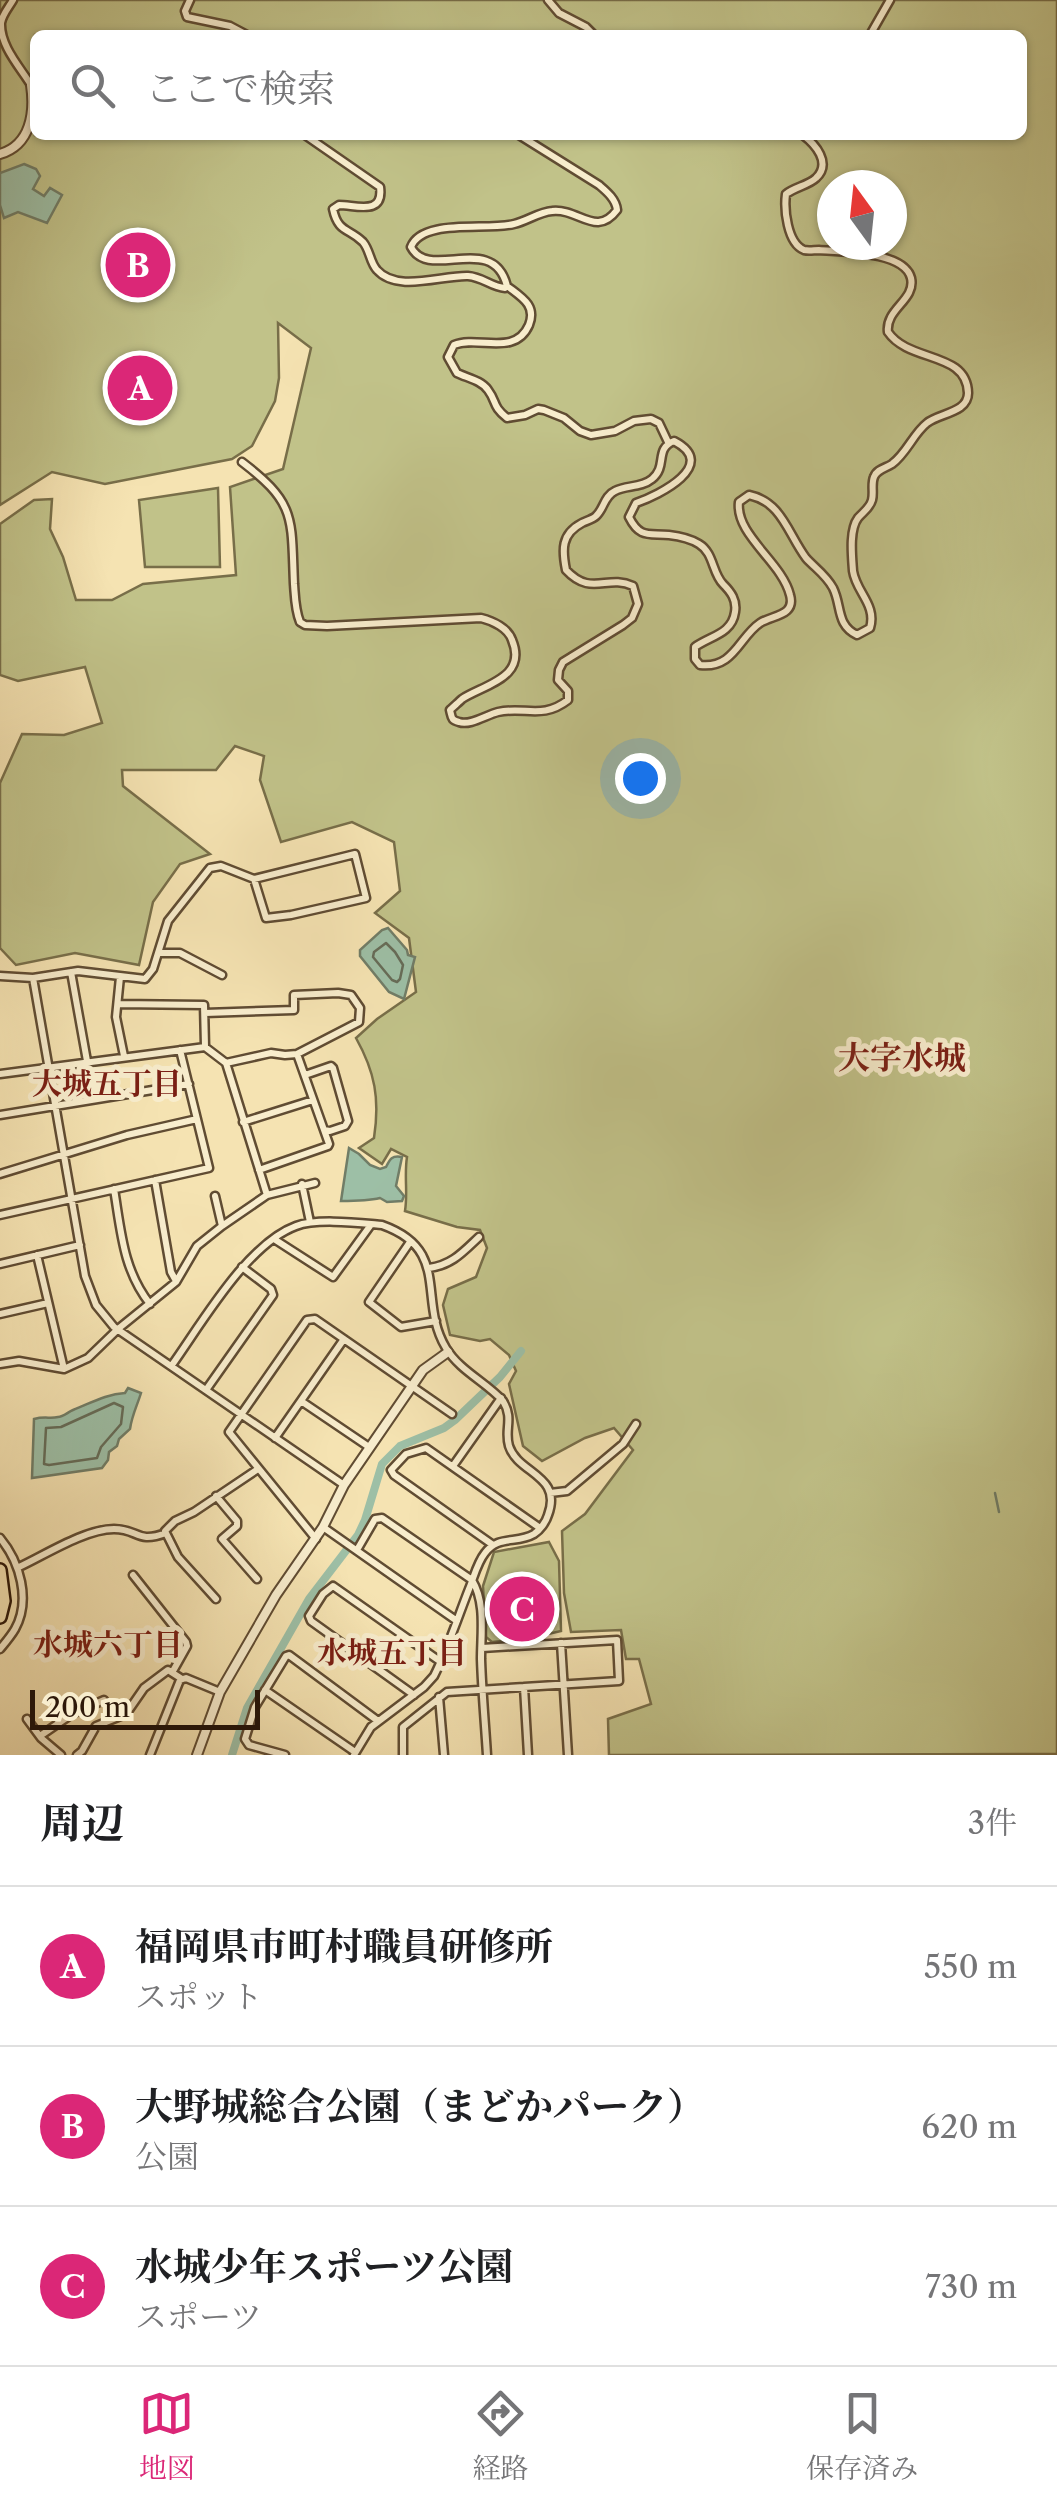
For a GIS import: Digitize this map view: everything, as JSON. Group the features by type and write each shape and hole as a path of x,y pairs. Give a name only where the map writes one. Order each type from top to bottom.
{"highway":[{"path":"0,1570 4,1590 0,1617"}],"street":[{"path":"13,0 1,20 1,32 14,62 30,83"},
{"path":"190,0 184,10 187,17 238,30"},
{"path":"548,0 559,13 588,30"},
{"path":"873,30 890,0"},
{"path":"0,154 13,149 30,120"},
{"path":"312,140 380,187 382,195 371,207 339,205 334,209 345,232 366,244 376,270 391,280 414,282 465,276 481,278 495,287 507,286"},
{"path":"526,140 599,185 610,194 616,210 599,223 554,210 512,225 430,230 414,240 410,247 420,258 478,258 490,262 532,312 524,334 515,341 462,342 454,344 448,357 457,373 490,391 496,408 507,418 544,410 591,435 652,419 660,423 668,442"},
{"path":"242,462 271,485 291,522 295,601 300,622 327,626 461,618 489,620 512,638 512,667 503,680 461,700 450,710 456,722 501,711 535,713 557,709 568,700 568,691 558,680 563,662 632,618 638,604 633,586 616,582 594,586 574,579 566,570 562,550 573,528 600,512 610,494 654,478 662,462 663,448 674,440 688,451 689,468 676,483 636,504 629,517 641,532 652,536 668,534 694,541 706,549 719,580 729,589 736,604 734,618 727,629 695,647 695,660 700,665 711,666 724,660 763,620 777,617 791,605 782,577 740,520 739,502 749,495 759,497 785,520 808,560 832,587 842,623 849,631 857,635 870,628 873,619 869,605 853,570 853,527 873,499 878,471 893,464 924,425 957,410 968,392 959,370 949,362 902,348 888,332 889,317 910,291 912,281 904,266 892,259 852,252 804,250 794,242 784,204 786,194 815,180 821,172 819,150 808,140"},
{"path":"0,977 33,978 71,972 145,979 153,968 168,921 210,868 220,866 254,880 355,854 366,898 266,918 254,880"},
{"path":"158,953 180,953 222,976"},
{"path":"71,972 87,1061"},
{"path":"120,977 116,1017 124,1056"},
{"path":"33,978 80,1245 96,1305 118,1329 344,1485"},
{"path":"206,1013 294,1010 294,995 338,993 351,995 360,1008 359,1022 297,1054 271,1053 226,1063"},
{"path":"118,1004 204,1004 204,1047"},
{"path":"0,1074 204,1047 226,1063 267,1195"},
{"path":"0,1215 209,1168 180,1050"},
{"path":"259,1170 328,1146 297,1054"},
{"path":"305,1075 333,1068 348,1121 345,1126 324,1130"},
{"path":"0,1115 189,1084"},
{"path":"243,1122 313,1100"},
{"path":"0,1174 127,1135 197,1119"},
{"path":"155,1180 170,1272 176,1282"},
{"path":"0,1364 19,1361 64,1370 88,1358 176,1282 196,1246 267,1195 315,1183"},
{"path":"302,1184 310,1223"},
{"path":"114,1189 128,1264 134,1282 150,1304"},
{"path":"215,1196 222,1226"},
{"path":"172,1365 242,1267 274,1239 310,1223 390,1228 420,1250 429,1268 436,1321 448,1352 501,1398 509,1411 510,1451 544,1481 550,1493 548,1514 540,1528 524,1538 493,1545 481,1558 434,1676 364,1734 354,1754 265,1690"},
{"path":"274,1239 333,1278 370,1224"},
{"path":"429,1268 453,1261 479,1237"},
{"path":"410,1242 369,1302 401,1327 436,1321"},
{"path":"0,1264 80,1245"},
{"path":"37,1256 64,1370"},
{"path":"206,1390 273,1295 271,1288 242,1267"},
{"path":"0,1314 48,1303"},
{"path":"316,1539 229,1432 307,1320 316,1319 452,1414"},
{"path":"275,1438 344,1339"},
{"path":"197,1755 220,1692 276,1595 316,1539 344,1485 423,1370 448,1352"},
{"path":"453,1466 501,1398"},
{"path":"302,1400 370,1446"},
{"path":"550,1493 567,1490 623,1444 636,1424"},
{"path":"493,1545 391,1472 406,1454 424,1448 540,1528"},
{"path":"216,1599 178,1557 166,1533 168,1526 258,1469"},
{"path":"216,1496 237,1526 222,1539 257,1580"},
{"path":"357,1550 375,1519 382,1518 472,1580 478,1592 487,1755"},
{"path":"323,1527 456,1621"},
{"path":"19,1567 92,1533 115,1529 148,1539 166,1533"},
{"path":"0,1538 19,1567 21,1590 20,1616 0,1649"},
{"path":"133,1575 186,1642 173,1671"},
{"path":"414,1695 312,1621 309,1616 323,1594 333,1586 441,1662"},
{"path":"403,1755 401,1729 448,1692 619,1681 617,1640 482,1648"},
{"path":"561,1643 568,1755"},
{"path":"285,1755 246,1742 252,1715 289,1655 378,1721"},
{"path":"77,1755 96,1726 126,1714 144,1688 168,1670 220,1692"},
{"path":"150,1755 182,1678"},
{"path":"524,1687 528,1755"},
{"path":"439,1697 444,1755"},
{"path":"40,1736 72,1714 104,1700"},
{"path":"27,1720 61,1755"}],"shaded area":[{"path":"0,0 1057,0 1057,1754 609,1755 608,1719 651,1704 639,1659 626,1659 621,1630 571,1632 564,1593 562,1531 585,1514 633,1450 614,1428 542,1461 523,1446 509,1384 516,1371 509,1355 490,1339 450,1335 443,1305 448,1289 476,1277 487,1248 480,1230 405,1211 407,1157 391,1149 382,1164 359,1148 374,1138 376,1111 372,1074 356,1038 416,992 409,938 375,913 400,891 394,842 352,822 281,842 260,780 264,756 235,746 216,770 122,770 123,786 210,854 180,864 153,902 139,965 75,953 16,965 0,948 0,783 22,734 64,735 102,723 85,667 18,681 0,675 0,524 34,500 52,499 50,529 76,600 112,600 143,584 236,575 230,487 283,469 311,348 278,323 279,378 275,401 252,446 232,459 105,484 52,472 0,505"},
{"path":"218,488 220,567 145,567 139,500"},
{"path":"549,1542 559,1561 561,1631 492,1642 486,1637 483,1586 494,1552"}],"water":[{"path":"24,164 36,169 40,176 33,189 44,196 50,188 62,195 47,223 18,212 4,218 0,173"},
{"path":"388,928 408,955 415,957 404,999 389,992 360,956 360,950"},
{"path":"349,1148 380,1169 394,1157 402,1157 396,1186 404,1196 402,1201 341,1201"},
{"path":"128,1388 141,1393 130,1429 109,1452 102,1468 32,1478 34,1419 62,1416 99,1399 125,1393"}],"waterway":[{"path":"232,1755 247,1708 309,1599 358,1535 382,1464 400,1446 455,1420 521,1351"},
{"path":"995,1493 999,1512"}],"place":[{"name":"大野城総合公園（まどかパーク）","path":"138,265"},
{"name":"福岡県市町村職員研修所","path":"140,388"},
{"name":"水城少年スポーツ公園","path":"522,1609"}],"district":[{"name":"大字水城","path":"902,1058"},
{"name":"大城五丁目","path":"107,1084"},
{"name":"水城六丁目","path":"108,1645"},
{"name":"水城五丁目","path":"392,1653"}]}
